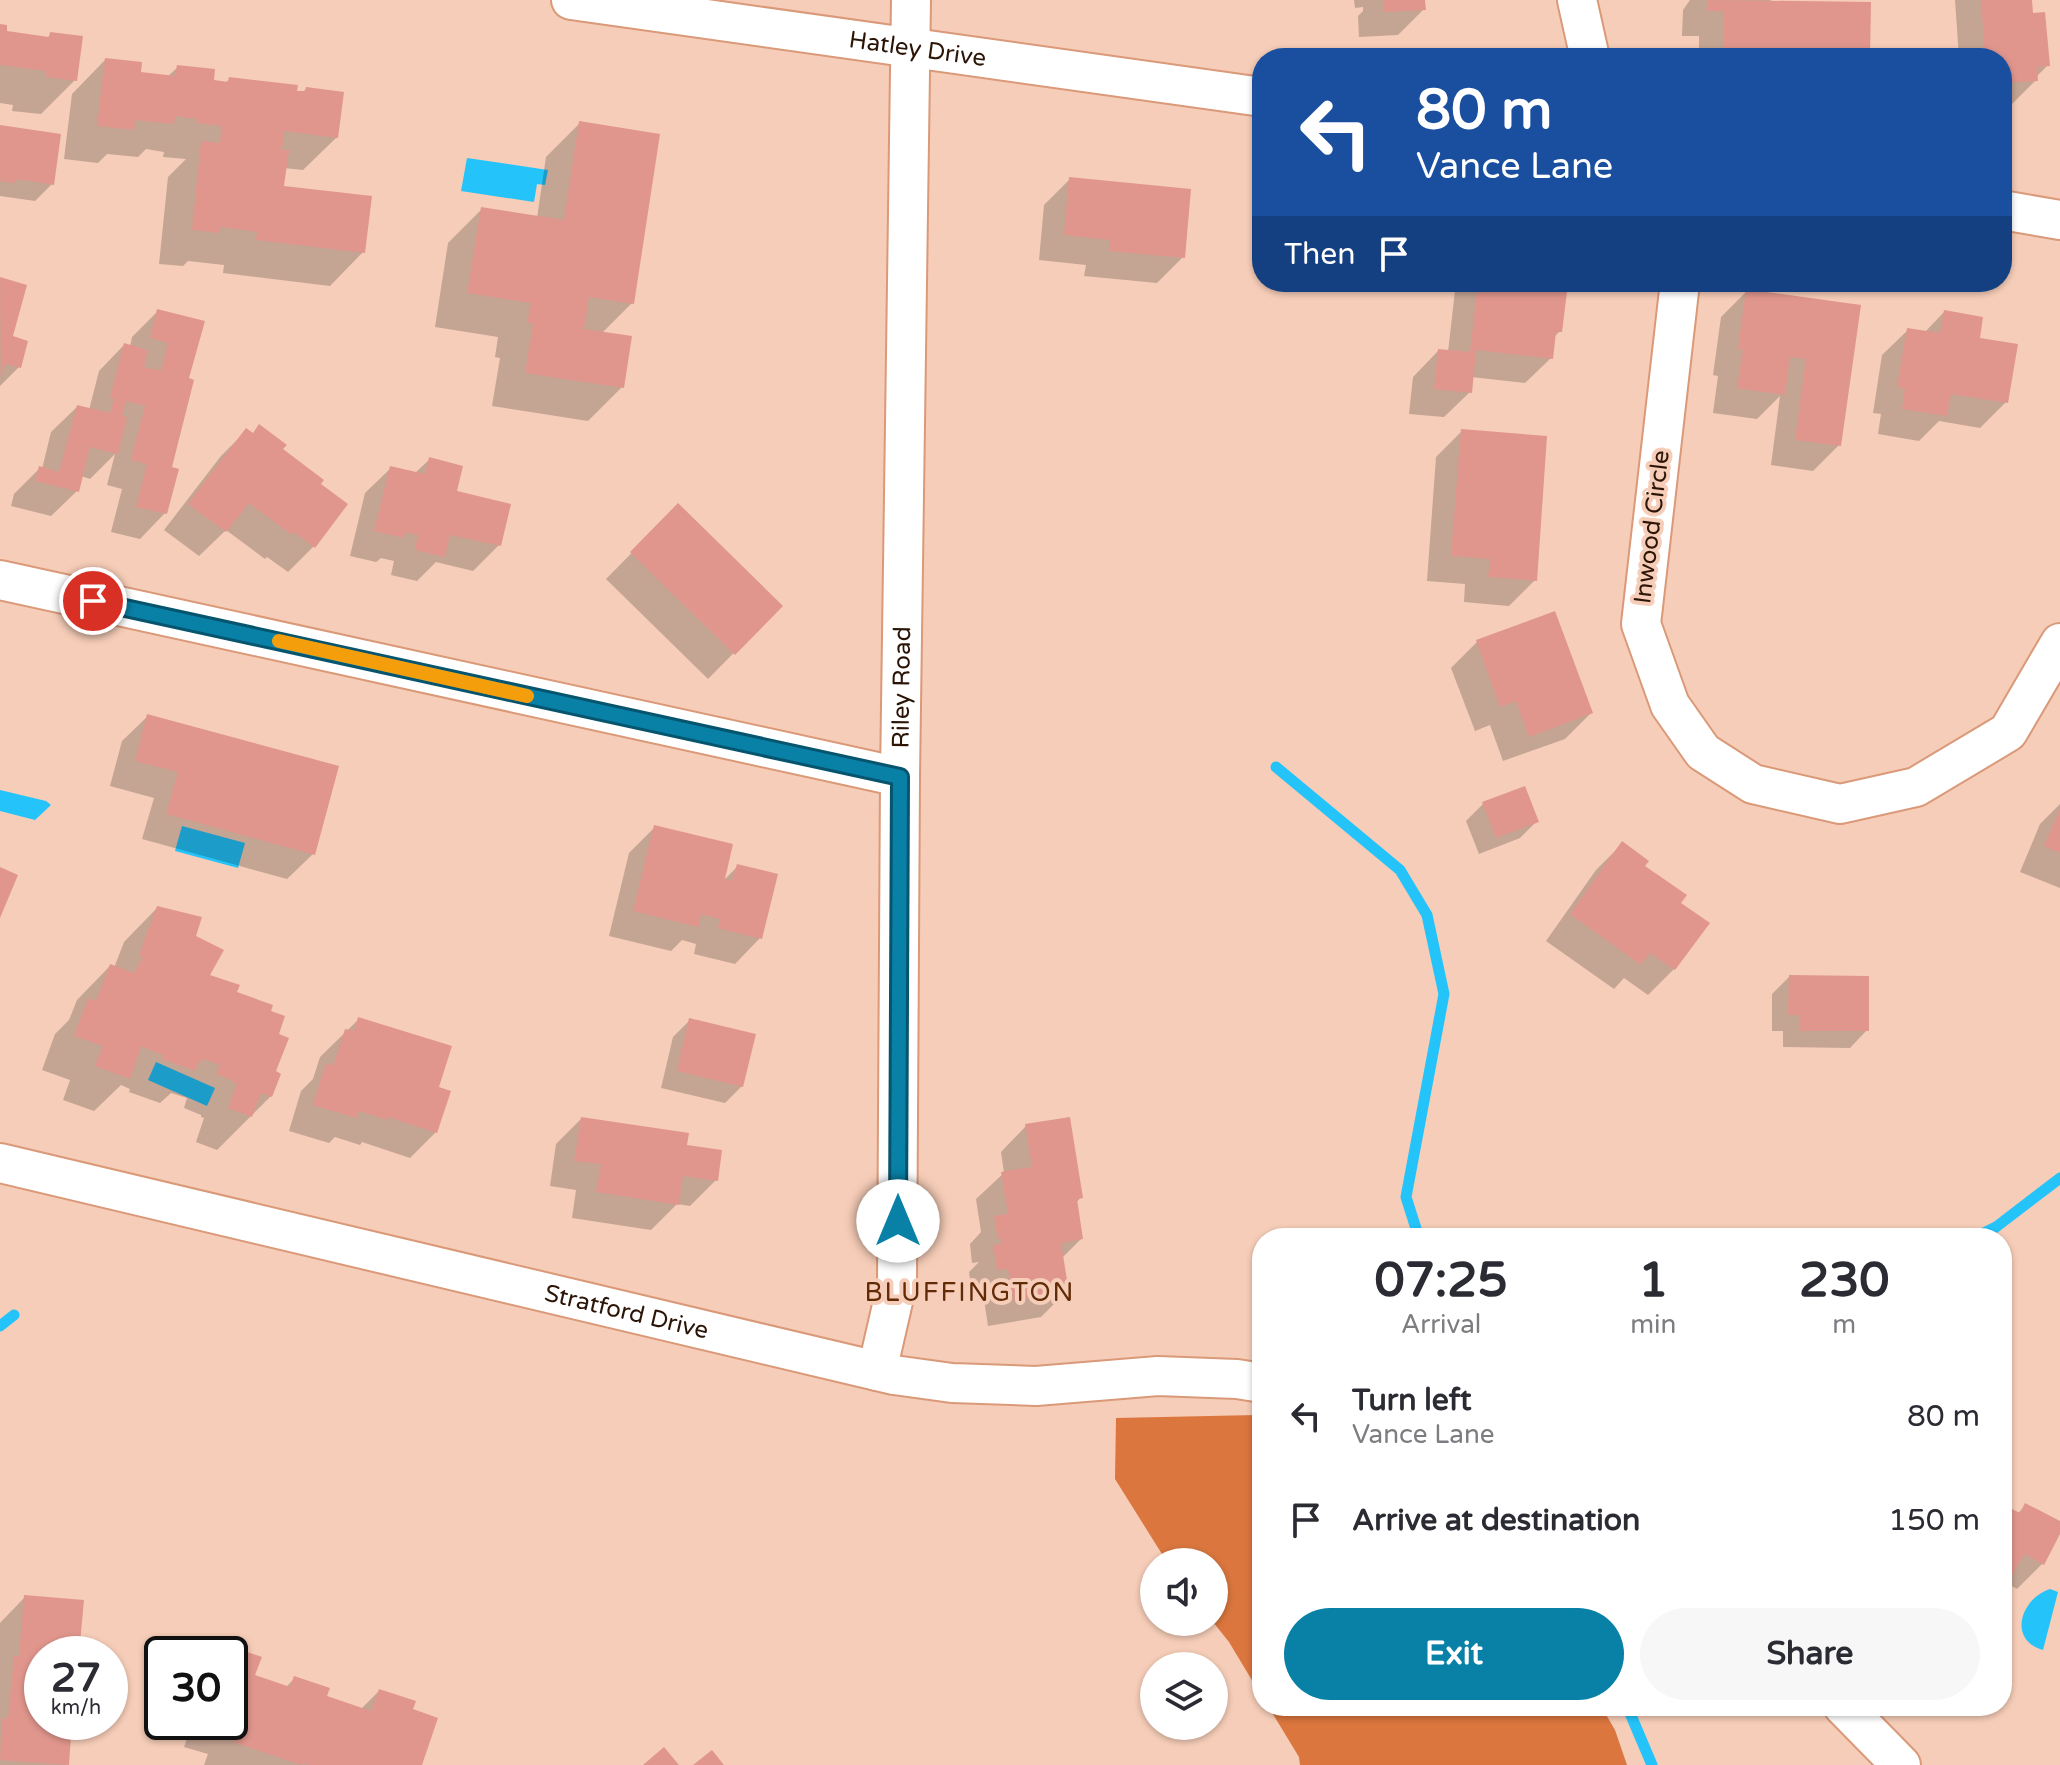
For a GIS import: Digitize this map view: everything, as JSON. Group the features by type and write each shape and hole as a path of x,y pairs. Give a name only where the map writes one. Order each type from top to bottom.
{"street":[{"name":"Hatley Drive","path":"571,0 1252,96"},
{"name":"Riley Road","path":"877,1371 897,1284 900,777 911,0"},
{"path":"1577,0 1588,48"},
{"path":"2012,212 2060,220"},
{"name":"Inwood Circle","path":"1679,292 1641,624 1670,705 1703,752 1753,784 1840,804 1916,787 2008,732 2060,643"},
{"path":"0,580 900,777"},
{"name":"Stratford Drive","path":"0,1163 877,1371 952,1383 1036,1386 1158,1376 1252,1381"},
{"path":"1853,1716 1901,1765"}],"shaded area":[{"path":"1252,1415 1252,1680 1224,1636 1228,1636 1228,1548 1158,1548 1115,1479 1116,1418"},
{"path":"1274,1716 1607,1716 1627,1765 1300,1765 1299,1757"}],"water":[{"path":"467,158 548,170 545,185 537,184 534,202 461,191"},
{"path":"0,790 46,801 51,805 35,820 0,811"},
{"path":"182,826 245,843 238,868 175,851"},
{"path":"156,1062 215,1088 207,1106 148,1080"},
{"path":"2050,1589 2058,1592 2043,1650 2025,1638 2022,1619 2032,1601"}],"building":[{"path":"1384,0 1425,0 1426,10 1384,12"},
{"path":"1707,0 1871,2 1870,48 1723,48 1724,11 1707,11"},
{"path":"1981,0 2032,0 2033,13 2045,12 2050,66 2037,67 2038,81 2012,82 2012,48 1984,48"},
{"path":"0,24 7,25 7,31 49,37 50,32 83,36 77,81 45,77 46,71 0,65"},
{"path":"105,58 142,62 141,72 175,76 177,65 215,69 214,80 228,82 229,77 298,85 297,91 305,91 306,87 344,92 338,138 284,131 282,150 289,150 284,186 372,196 365,253 256,240 257,232 220,227 219,233 192,230 201,141 220,143 222,126 196,123 197,119 175,116 174,124 135,120 134,130 97,126"},
{"path":"579,121 660,134 634,304 589,297 584,329 632,336 624,388 525,373 533,324 527,323 531,303 467,293 481,207 564,220"},
{"path":"0,125 61,134 54,185 24,180 16,180 15,183 0,181"},
{"path":"1069,177 1191,189 1185,258 1109,251 1110,240 1064,235"},
{"path":"0,277 27,285 13,336 28,341 21,368 5,364 1,380"},
{"path":"1477,292 1567,292 1562,332 1556,332 1553,359 1476,350 1472,393 1434,389 1438,349 1470,352"},
{"path":"1746,292 1768,292 1861,305 1841,446 1795,440 1806,359 1790,357 1785,395 1737,388 1743,350 1738,349"},
{"path":"157,309 205,321 189,378 194,380 172,467 179,469 167,514 136,507 147,464 131,460 145,406 126,401 122,416 127,417 118,454 90,447 79,492 35,481 39,466 59,472 77,405 110,413 114,399 110,398 124,343 148,350 144,367 161,371 168,343 150,338"},
{"path":"1944,310 1983,317 1980,338 2018,344 2008,403 1951,394 1947,416 1902,409 1905,389 1897,387 1907,328 1940,333"},
{"path":"259,424 287,445 283,449 324,480 321,484 348,504 315,548 249,503 226,532 188,504 246,428 253,433"},
{"path":"1461,429 1547,436 1537,581 1488,577 1490,559 1451,556"},
{"path":"429,457 463,466 457,491 511,504 501,546 450,535 445,557 415,550 418,535 405,532 404,538 374,531 390,466 425,474"},
{"path":"678,503 783,606 735,655 630,552"},
{"path":"1555,611 1593,713 1529,737 1516,701 1500,707 1476,640"},
{"path":"147,714 339,766 315,855 166,814 178,772 135,761"},
{"path":"1525,786 1539,822 1496,838 1482,802"},
{"path":"2060,809 2060,853 2044,846"},
{"path":"654,825 733,844 725,879 732,881 737,864 778,874 762,939 718,928 720,919 701,914 699,927 633,911"},
{"path":"1622,841 1649,861 1645,866 1687,895 1681,903 1710,923 1675,970 1650,953 1641,965 1570,914"},
{"path":"0,867 18,875 0,918"},
{"path":"157,906 202,917 196,936 224,950 210,975 240,985 237,992 273,1005 271,1011 285,1016 279,1034 289,1038 276,1071 281,1074 272,1097 261,1093 252,1117 228,1108 237,1084 216,1074 220,1065 204,1059 203,1062 200,1060 195,1071 162,1059 163,1055 141,1046 130,1079 95,1066 103,1046 74,1036 88,998 96,1001 110,964 134,973 143,957 139,955"},
{"path":"1789,975 1869,976 1869,1031 1799,1031 1799,1015 1788,1015"},
{"path":"358,1017 452,1046 439,1087 451,1091 437,1133 388,1117 387,1120 359,1111 356,1118 313,1105 326,1063 333,1066 345,1029 354,1031"},
{"path":"689,1018 756,1034 743,1087 677,1071"},
{"path":"581,1117 689,1133 687,1145 722,1150 718,1181 683,1176 679,1205 596,1192 601,1164 574,1161"},
{"path":"1070,1117 1083,1198 1077,1199 1083,1239 1061,1243 1069,1292 1014,1301 1008,1269 997,1270 993,1245 1002,1243 1001,1238 998,1239 994,1216 1008,1214 1001,1172 1032,1167 1025,1124"},
{"path":"2025,1503 2060,1521 2060,1534 2044,1565 2024,1554 2012,1576 2012,1509 2020,1513"},
{"path":"24,1595 84,1600 81,1636 24,1636 24,1740 71,1740 69,1765 0,1760 2,1718 8,1719 14,1656 19,1656"},
{"path":"248,1652 262,1657 255,1675 290,1687 294,1676 330,1688 327,1696 371,1711 379,1689 416,1701 413,1709 438,1718 422,1765 301,1765 233,1742 248,1740"},
{"path":"664,1747 679,1765 643,1765"},
{"path":"712,1750 724,1765 693,1765"}],"waterway":[{"path":"1276,767 1400,870 1427,915 1444,994 1406,1197 1416,1228"},
{"path":"1994,1228 2060,1178"},
{"path":"0,1326 14,1315"},
{"path":"1631,1716 1652,1765"}],"slow traffic":[{"path":"279,641 527,696"}],"district":[{"name":"BLUFFINGTON","path":"970,1292"}],"route":[{"path":"93,601 900,777 898,1221"}]}
